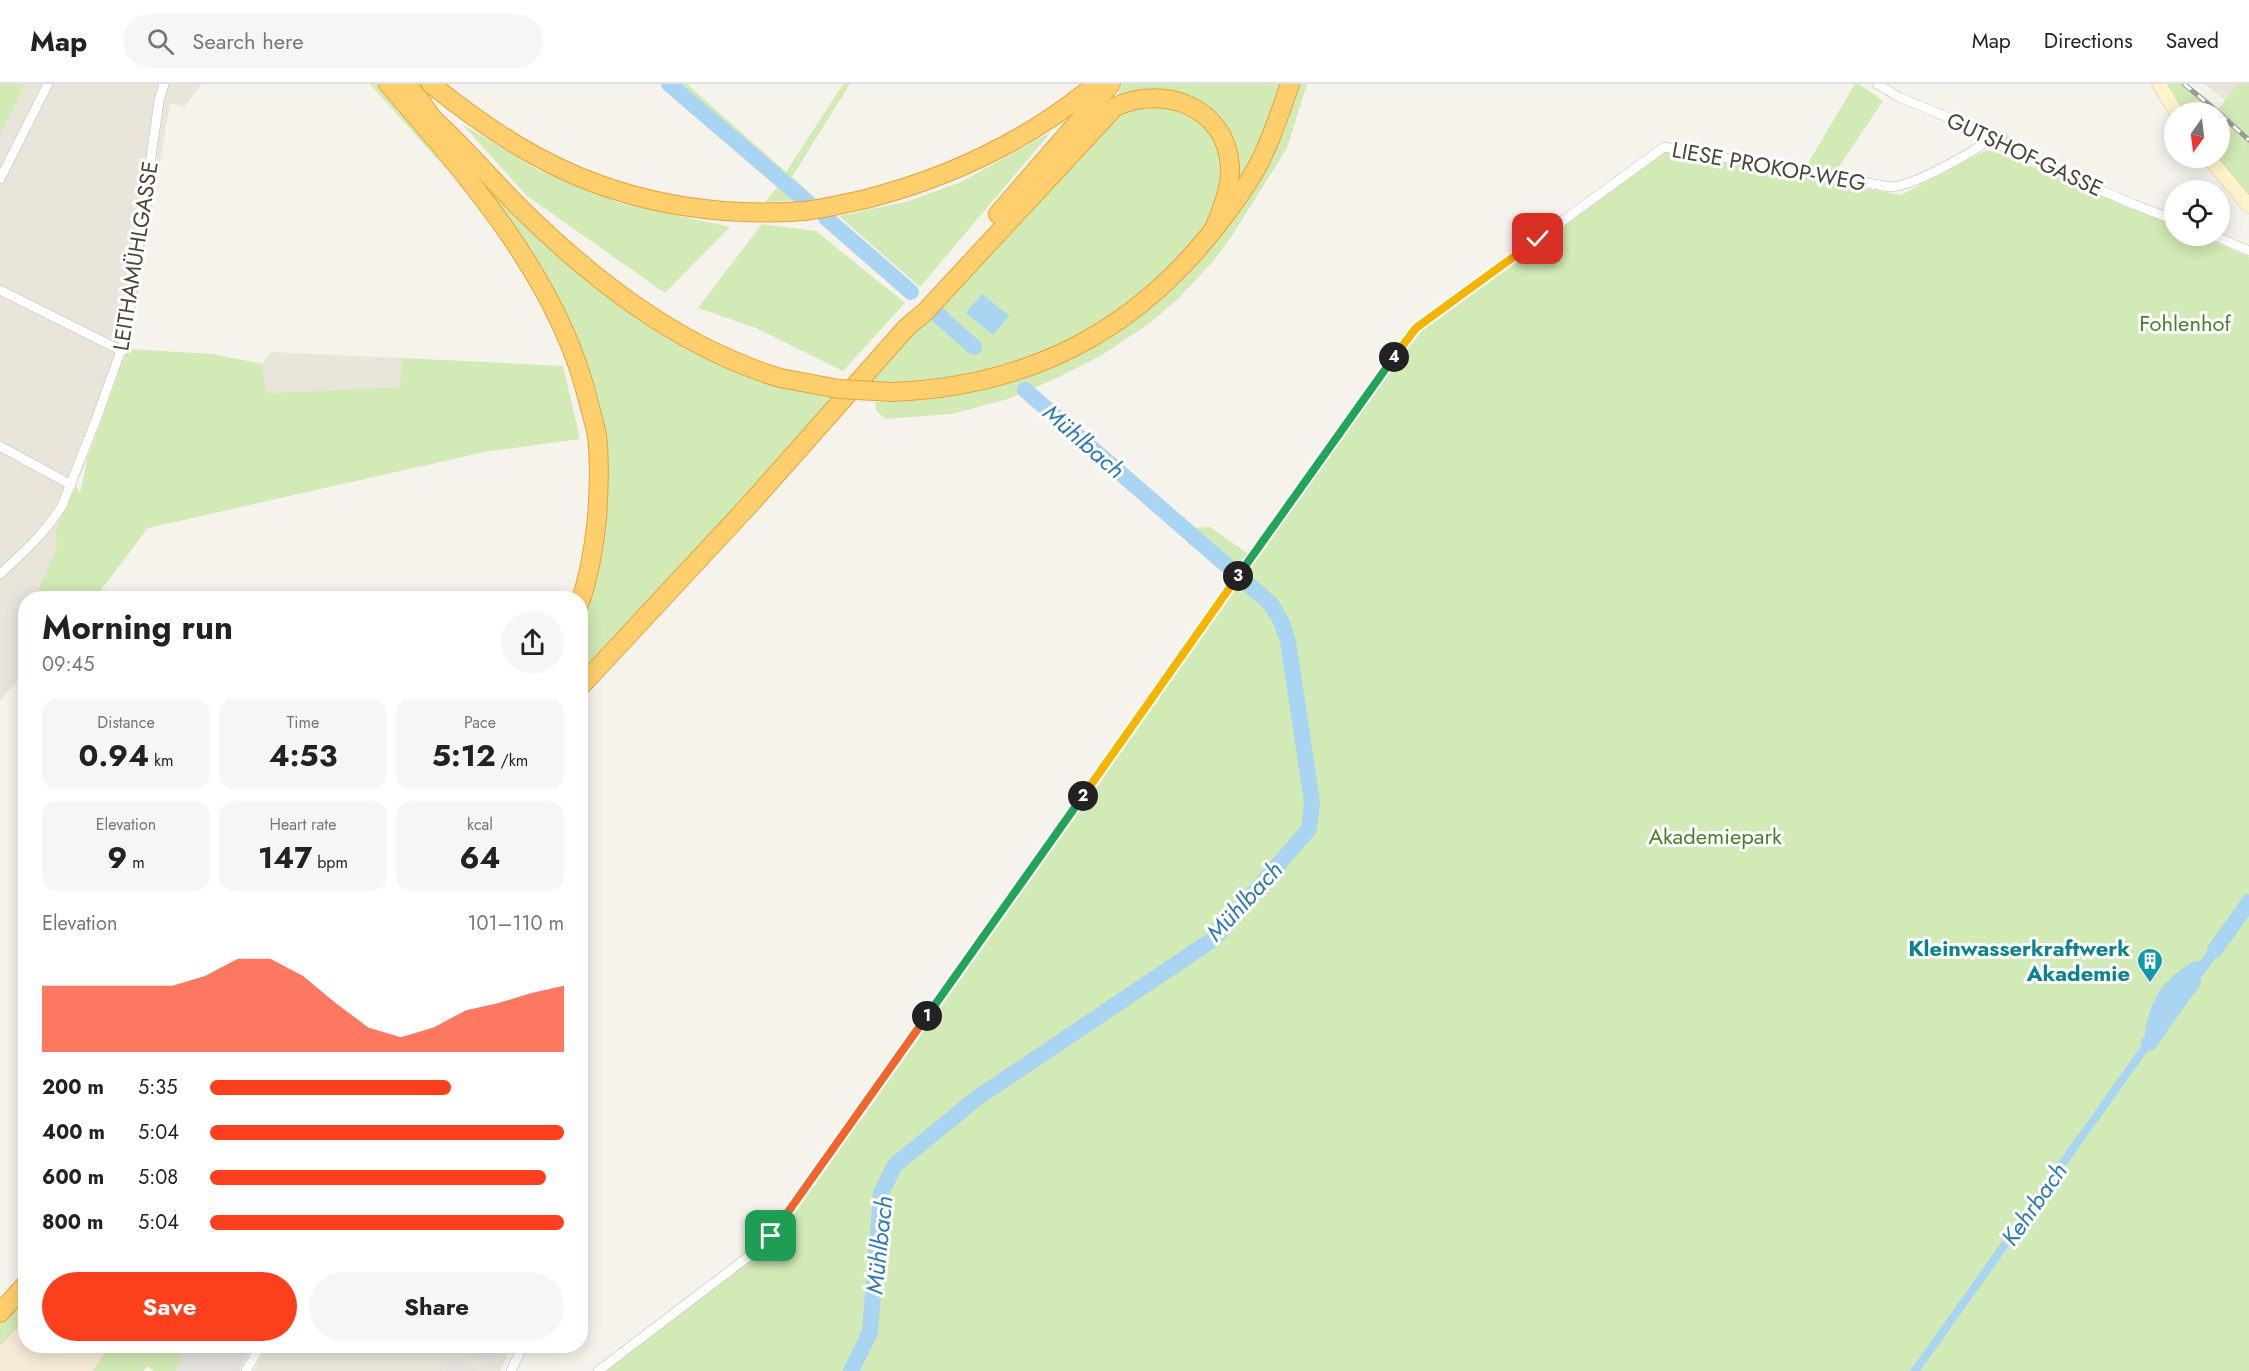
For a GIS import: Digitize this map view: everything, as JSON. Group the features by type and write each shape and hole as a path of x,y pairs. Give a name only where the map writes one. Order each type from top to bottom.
{"highway":[{"path":"388,84 446,151 491,211 533,272 562,324 583,379 597,435 599,497 595,542 584,591"},
{"path":"396,84 522,210 609,287 656,320 695,344 780,378 833,388 893,392 944,388 987,380 1033,365 1071,349 1106,329 1146,300 1184,266 1242,193 1258,166 1290,84"},
{"path":"406,84 432,118"},
{"path":"431,84 467,112 518,146 569,172 597,183 659,201 690,207 741,211 806,211 853,202 913,186 971,163 1023,136 1096,84"},
{"path":"907,327 918,306 1111,84"},
{"path":"969,263 1122,84"},
{"path":"588,678 720,537 907,327 925,312 1107,113 1123,102 1142,95 1163,94 1183,99 1206,115 1221,136 1229,159 1230,176 1214,229"},
{"path":"0,1295 18,1277"},
{"path":"0,1313 18,1293"}],"street":[{"path":"0,179 48,84"},
{"name":"LEITHAMÜHLGASSE","path":"0,574 52,522 70,485 122,351 159,101 164,84"},
{"name":"GUTSHOF-GASSE","path":"1877,84 1899,97 1952,119 2013,152 2164,216"},
{"path":"2159,84 2170,102"},
{"name":"LIESE PROKOP-WEG","path":"598,1371 771,1236 1242,568 1416,328 1664,147 1890,187 1901,187 1978,148 1990,139"},
{"path":"2217,168 2249,206"},
{"path":"2230,243 2249,251"},
{"path":"0,290 122,351"},
{"path":"0,446 70,485"},
{"path":"246,1371 257,1353"},
{"path":"511,1371 520,1353"}],"shaded area":[{"path":"25,84 201,84 184,107 170,103 128,349 87,460 55,531 57,546 38,591 18,591 18,680 0,701 0,135"},
{"path":"2204,84 2237,84 2225,100"},
{"path":"271,352 402,358 401,387 265,393 262,364"},
{"path":"18,1327 18,1353 105,1353 92,1371 0,1371 0,1346"},
{"path":"175,1353 249,1353 239,1371 175,1371 183,1357"},
{"path":"264,1353 509,1353 500,1371 254,1371"},
{"path":"466,1353 498,1353 491,1367"},
{"path":"450,1356 476,1371 446,1371"}],"green space":[{"path":"0,84 25,84 0,135"},
{"path":"370,84 378,84 427,141 443,166"},
{"path":"662,84 687,84 786,172 843,84 850,84 792,177 817,199 765,202 778,186"},
{"path":"1122,84 1290,84 1242,193 1124,317 969,384 858,383 1114,107"},
{"path":"1296,84 1307,84 1287,148 1216,258 1180,297 1150,323 1102,355 1055,379 1005,400 951,414 886,419 876,411 875,402 954,395 1001,385 1033,375 1095,345 1152,306 1201,259 1236,214 1271,151 1277,148 1285,130"},
{"path":"1855,84 1859,84 1883,101 1836,171 1827,171 1807,165"},
{"path":"2159,84 2183,84 2206,102 2170,102"},
{"path":"2237,84 2249,84 2249,206 2230,183 2230,180 2227,180 2217,168 2230,168 2230,102 2224,102"},
{"path":"1964,118 2006,134 2020,145 2025,153 1962,120"},
{"path":"462,124 538,170 620,203 730,227 665,293 527,196"},
{"path":"1051,132 920,287 839,216 909,201 961,182"},
{"name":"Akademiepark","path":"1666,151 1901,195 1985,151 1993,151 2164,221 2164,246 2223,246 2249,257 2249,1371 606,1371 773,1242 1414,336"},
{"path":"481,169 609,287 779,386 844,398 588,679 588,591 582,591 597,435 562,324 467,179"},
{"path":"762,224 816,231 905,303 843,371 756,328 698,308"},
{"path":"128,349 213,354 262,364 266,393 400,387 402,358 563,366 580,439 484,452 148,528 100,591 38,591 57,546 55,531 76,485 80,494 87,460"},
{"path":"1210,527 1247,553 1232,577 1188,543 1188,534 1192,528"},
{"path":"18,1302 18,1327 0,1346 0,1322"},
{"path":"105,1353 175,1353 183,1357 175,1371 155,1371 147,1366 143,1371 92,1371"}],"water":[{"path":"982,294 1009,316 993,335 966,313"},
{"path":"2224,930 2231,937 2197,983 2187,1003 2173,993 2181,982 2177,977 2200,961"},
{"path":"2152,1025 2164,1028 1920,1371 1910,1371 2144,1042"}],"waterway":[{"name":"Mühlbach","path":"669,84 807,202"},
{"name":"Mühlbach","path":"826,218 911,292"},
{"name":"Mühlbach","path":"937,314 974,347"},
{"name":"Mühlbach","path":"851,1371 870,1332 881,1193 895,1165 977,1098 1215,938 1309,829 1312,802 1288,641 1281,621 1271,604 1025,390"},
{"name":"Kehrbach","path":"2215,950 2249,902"},
{"name":"Kehrbach","path":"2153,1033 2158,1012 2167,995 2179,981 2197,969"},
{"name":"Kehrbach","path":"2149,1043 2193,981"}],"railway":[{"path":"2184,84 2206,102"},
{"path":"2230,123 2249,140"}],"place":[{"name":"Kleinwasserkraftwerk Akademie","path":"2150,984"}],"route":[{"path":"771,1236 1255,550 1266,539 1408,338 1416,328 1538,239"}],"park label":[{"name":"Fohlenhof","path":"2185,323"}]}
